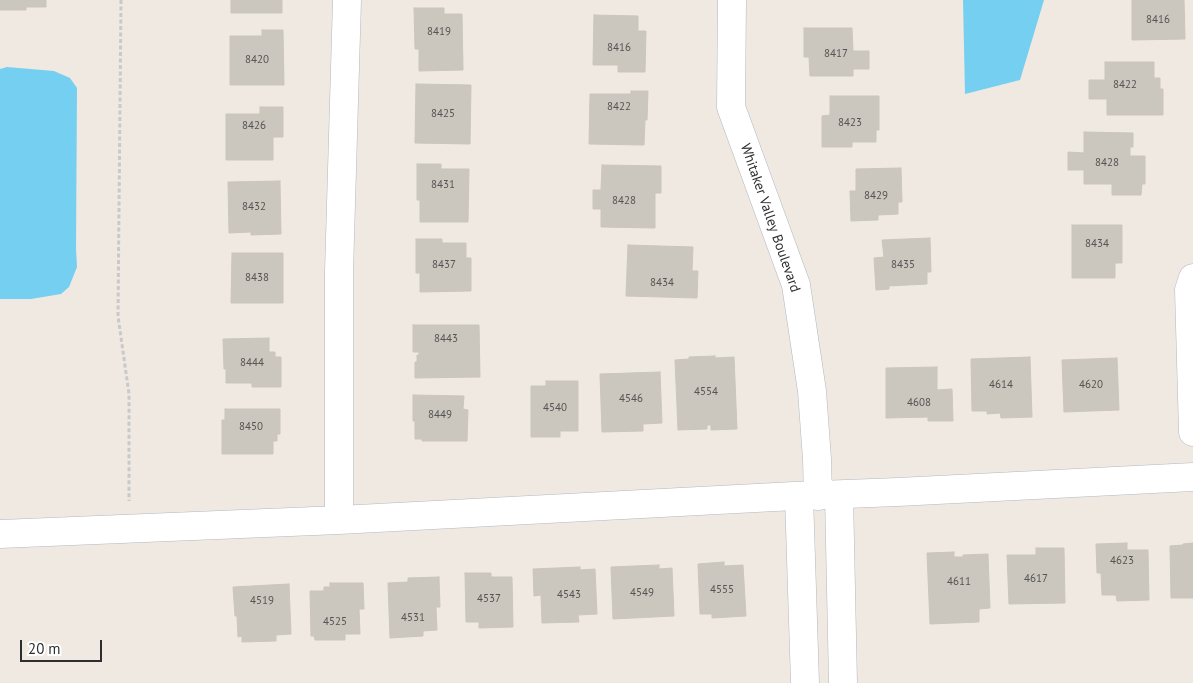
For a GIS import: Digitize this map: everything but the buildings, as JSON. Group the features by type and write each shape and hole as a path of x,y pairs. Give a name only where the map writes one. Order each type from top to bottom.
{"street":[{"path":"339,520 339,272 347,0"},
{"name":"Whitaker Valley Boulevard","path":"732,0 732,107 796,285 812,391 819,496 843,683"},
{"path":"1193,278 1189,290 1193,432"},
{"path":"0,534 339,520 1193,477"},
{"name":"Whitaker Valley Boulevard","path":"805,683 819,496"}],"path":[{"path":"120,0 118,316 129,394 129,529"}],"water":[{"path":"963,0 1044,0 1020,80 965,94"},
{"path":"7,67 54,71 70,78 77,88 77,267 69,287 61,294 31,299 0,299 0,69"}]}
